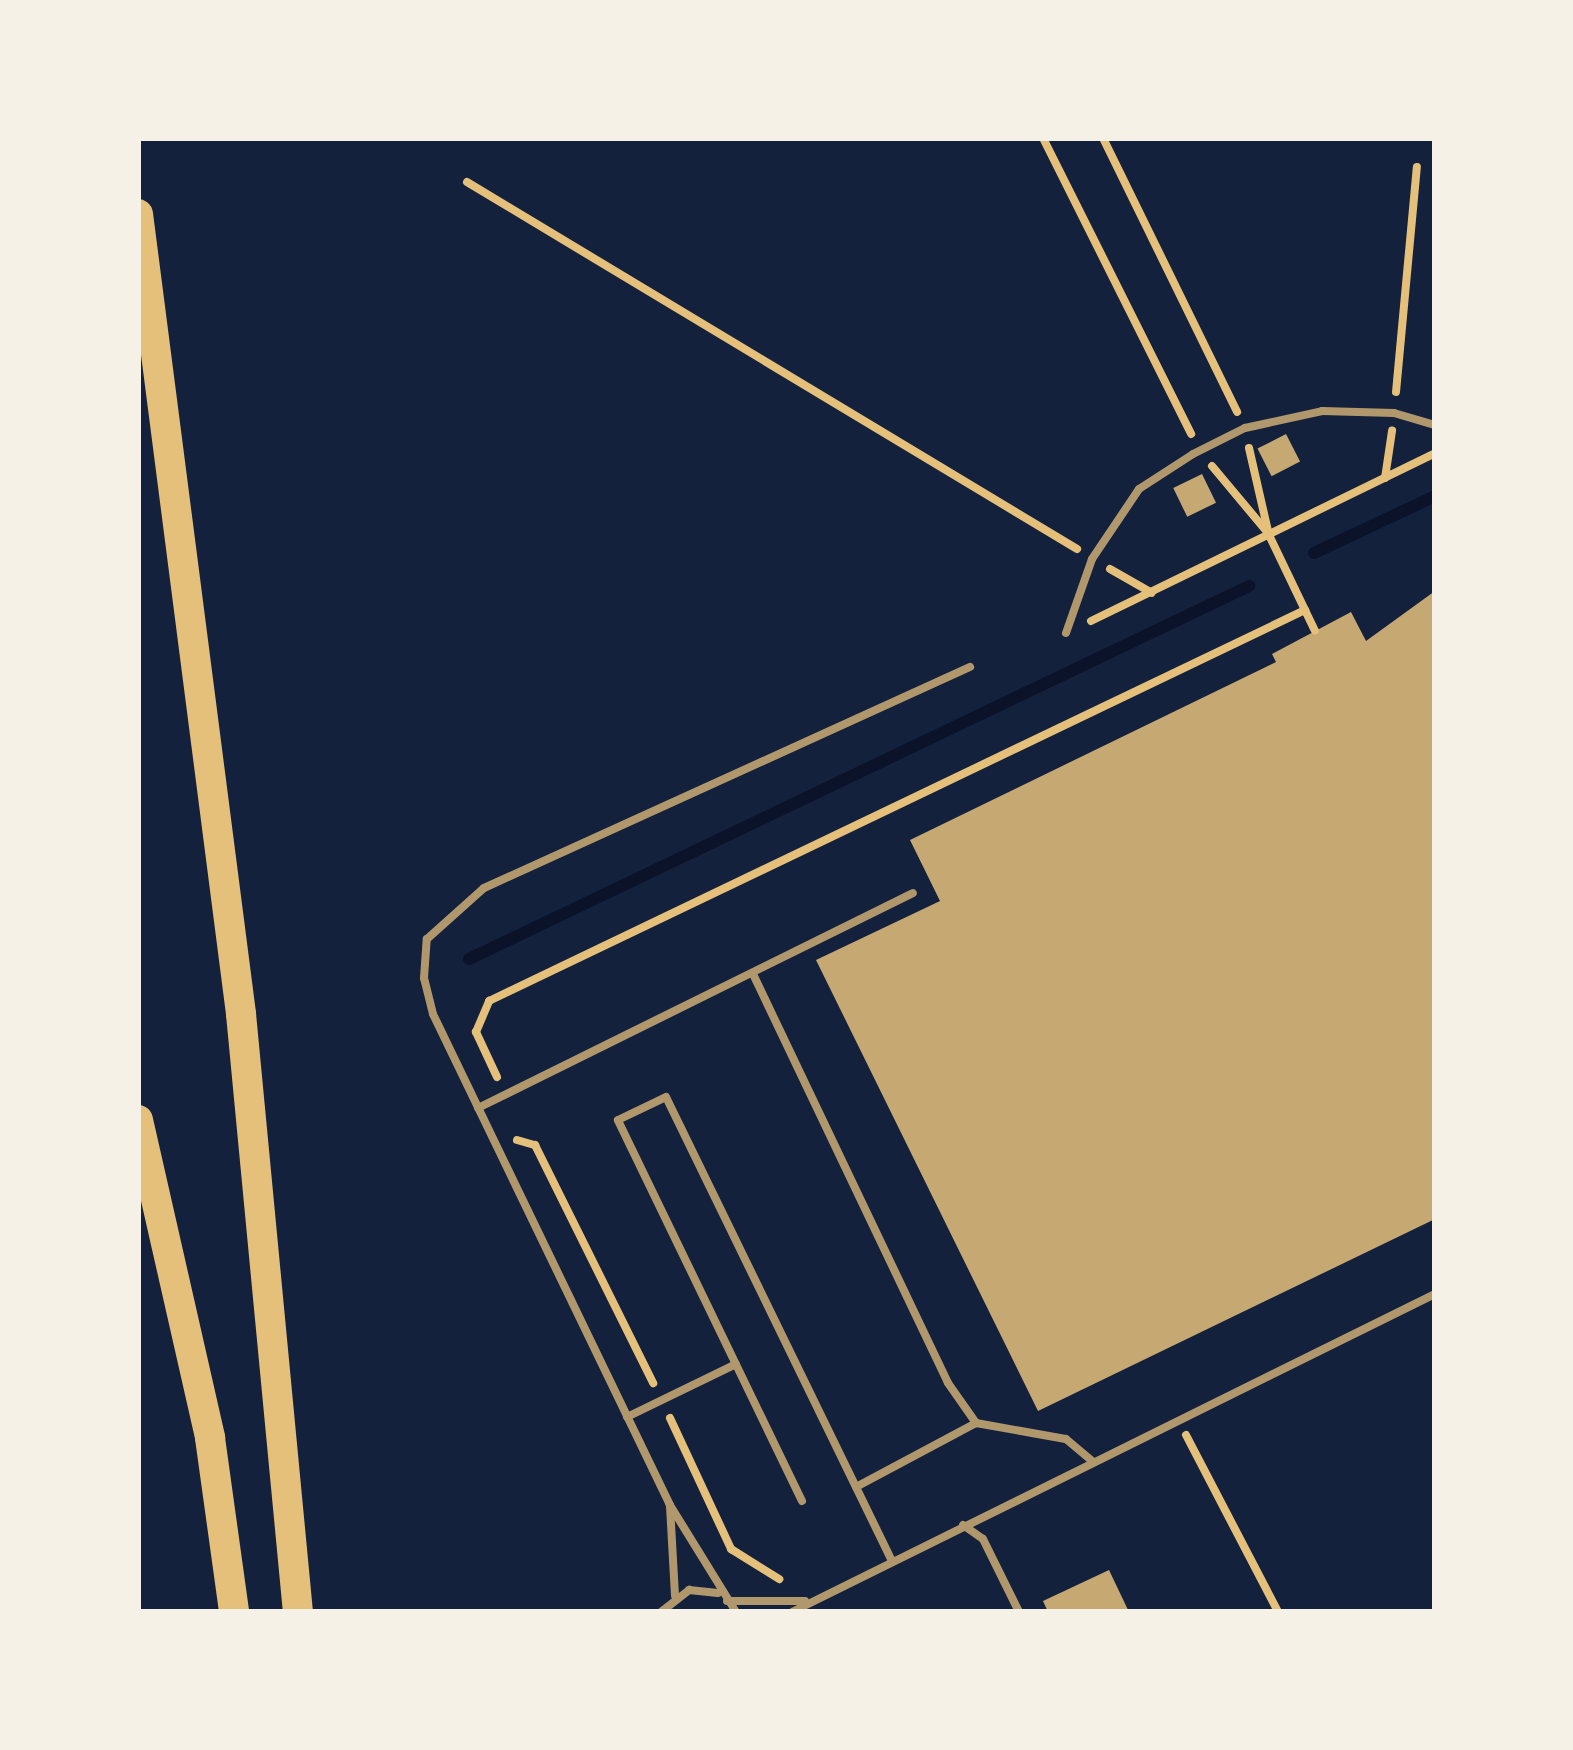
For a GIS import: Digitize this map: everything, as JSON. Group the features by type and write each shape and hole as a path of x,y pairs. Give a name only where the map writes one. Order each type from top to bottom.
{"highway":[{"path":"138,214 241,1014 298,1612"},
{"path":"138,1120 210,1438 234,1612"}],"lane":[{"path":"1066,633 1092,559 1139,489 1199,451 1245,428 1322,411 1394,413 1435,425"},
{"path":"736,1612 670,1504 478,1108 424,979 427,939 453,909 484,888 970,667"},
{"path":"478,1108 913,893"},
{"path":"753,974 948,1382 976,1423"},
{"path":"802,1501 618,1120 666,1097 892,1561"},
{"path":"791,1612 1435,1294"},
{"path":"627,1417 736,1364"},
{"path":"856,1487 976,1423 1066,1439 1091,1460"},
{"path":"661,1612 675,1596 670,1504"},
{"path":"963,1525 982,1539 1019,1612"},
{"path":"675,1596 806,1601"}],"path":[{"path":"1043,138 1199,451 1269,535"},
{"path":"1103,138 1245,428 1269,535 1315,632"},
{"path":"1385,478 1417,167"},
{"path":"467,182 1152,593"},
{"path":"1066,633 1435,453"},
{"path":"506,1095 476,1033 489,1001 1305,610"},
{"path":"490,1133 535,1144 731,1549 786,1590"},
{"path":"1178,1418 1278,1612"}],"building":[{"path":"1286,434 1300,462 1272,476 1257,449"},
{"path":"1202,474 1216,503 1187,517 1173,488"},
{"path":"1435,591 1435,1219 1038,1411 816,960 940,901 910,840 1276,662 1272,654 1351,612 1366,641"},
{"path":"1109,1570 1129,1612 1048,1612 1043,1601"}],"waterway":[{"path":"1314,553 1435,496"},
{"path":"469,959 1249,586"}]}
